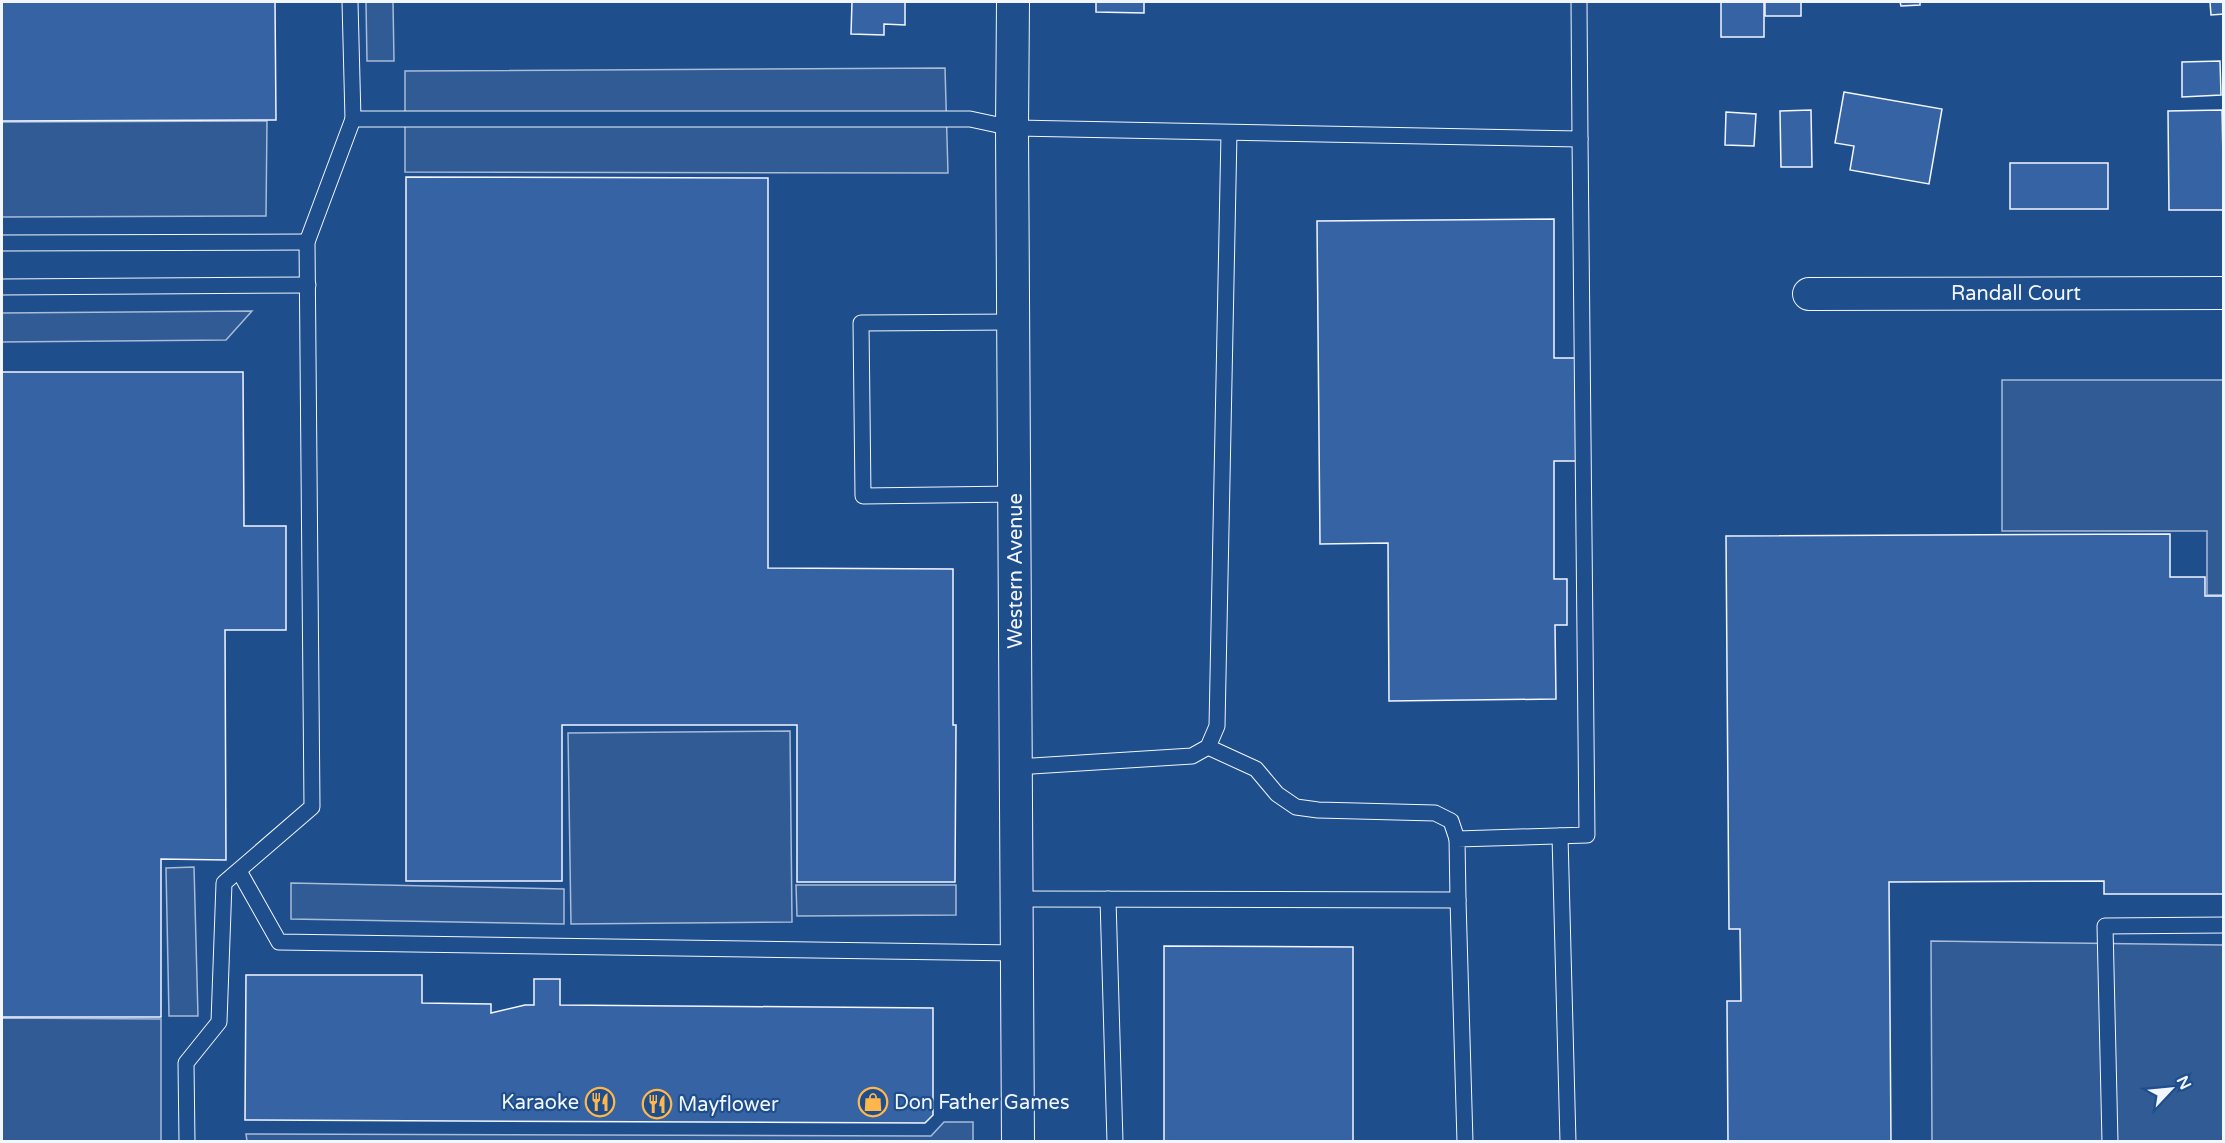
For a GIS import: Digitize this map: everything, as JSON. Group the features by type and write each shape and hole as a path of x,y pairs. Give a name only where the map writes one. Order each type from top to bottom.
{"street":[{"name":"Western Avenue","path":"1013,2 1018,1142"},
{"name":"Randall Court","path":"1809,294 2223,293"}],"lane":[{"path":"187,1142 186,1063 219,1022 224,883 312,807 308,242 353,119 350,2"},
{"path":"1456,839 1587,836 1579,2"},
{"path":"353,119 970,119 1012,128 1580,139"},
{"path":"1016,767 1192,756 1208,747 1217,726 1229,133"},
{"path":"2,243 308,242"},
{"path":"2,287 308,285"},
{"path":"1013,322 861,323 862,484 863,496 1015,494"},
{"path":"1208,747 1256,769 1277,794 1296,807 1318,810 1435,813 1450,821 1456,839 1465,1142"},
{"path":"1560,836 1568,1142"},
{"path":"238,871 279,942 1017,953"},
{"path":"1017,899 1458,900"},
{"path":"1108,899 1115,1142"},
{"path":"2110,1142 2105,926 2223,925"}],"shaded area":[{"path":"366,2 393,2 394,61 367,61"},
{"path":"945,68 948,173 405,172 405,71"},
{"path":"267,121 266,216 2,217 2,122"},
{"path":"252,311 226,340 2,342 2,313"},
{"path":"2002,380 2223,380 2223,595 2207,595 2207,531 2002,531"},
{"path":"790,731 792,922 571,924 568,733"},
{"path":"194,867 198,1016 169,1016 166,868"},
{"path":"291,883 564,889 564,924 291,919"},
{"path":"796,885 956,885 956,915 797,916"},
{"path":"1931,941 2223,945 2223,1141 1932,1141"},
{"path":"2,1018 161,1019 161,1141 2,1141"},
{"path":"944,1122 973,1122 973,1141 247,1141 246,1134 931,1136"}],"building":[{"path":"2,2 275,2 276,120 2,121"},
{"path":"852,2 905,2 905,25 884,24 884,35 851,34"},
{"path":"1096,2 1144,2 1144,13 1096,12"},
{"path":"1721,2 1764,2 1764,37 1721,37"},
{"path":"1765,2 1801,2 1801,16 1765,16"},
{"path":"1900,2 1920,2 1920,5 1901,6"},
{"path":"2210,2 2224,2 2224,14 2211,15"},
{"path":"2220,61 2221,95 2182,97 2182,62"},
{"path":"1844,92 1942,109 1929,184 1850,170 1854,146 1835,143"},
{"path":"1811,110 1812,167 1781,167 1780,111"},
{"path":"2222,110 2224,210 2169,210 2168,111"},
{"path":"1726,112 1756,114 1754,146 1725,145"},
{"path":"2010,163 2108,163 2108,209 2010,209"},
{"path":"406,177 768,178 768,568 953,569 953,725 956,725 955,882 797,882 797,725 562,725 562,881 406,881"},
{"path":"1554,219 1554,358 1579,358 1580,461 1554,461 1554,579 1567,579 1567,625 1555,625 1556,699 1389,701 1388,543 1320,544 1317,221"},
{"path":"2,372 243,372 244,526 286,526 286,630 225,630 226,860 161,859 161,1017 2,1017"},
{"path":"2170,534 2170,577 2205,577 2205,596 2224,596 2224,894 2104,894 2104,881 1889,882 1891,1142 1728,1142 1727,1001 1741,1001 1740,929 1729,929 1726,536"},
{"path":"1164,946 1353,947 1353,1142 1164,1142"},
{"path":"246,975 422,975 422,1003 491,1004 491,1013 534,1005 534,979 560,979 560,1005 933,1008 933,1115 925,1123 245,1120"}],"place":[{"name":"Karaoke","path":"600,1102"},
{"name":"Don Father Games","path":"873,1102"},
{"name":"Mayflower","path":"657,1104"}]}
